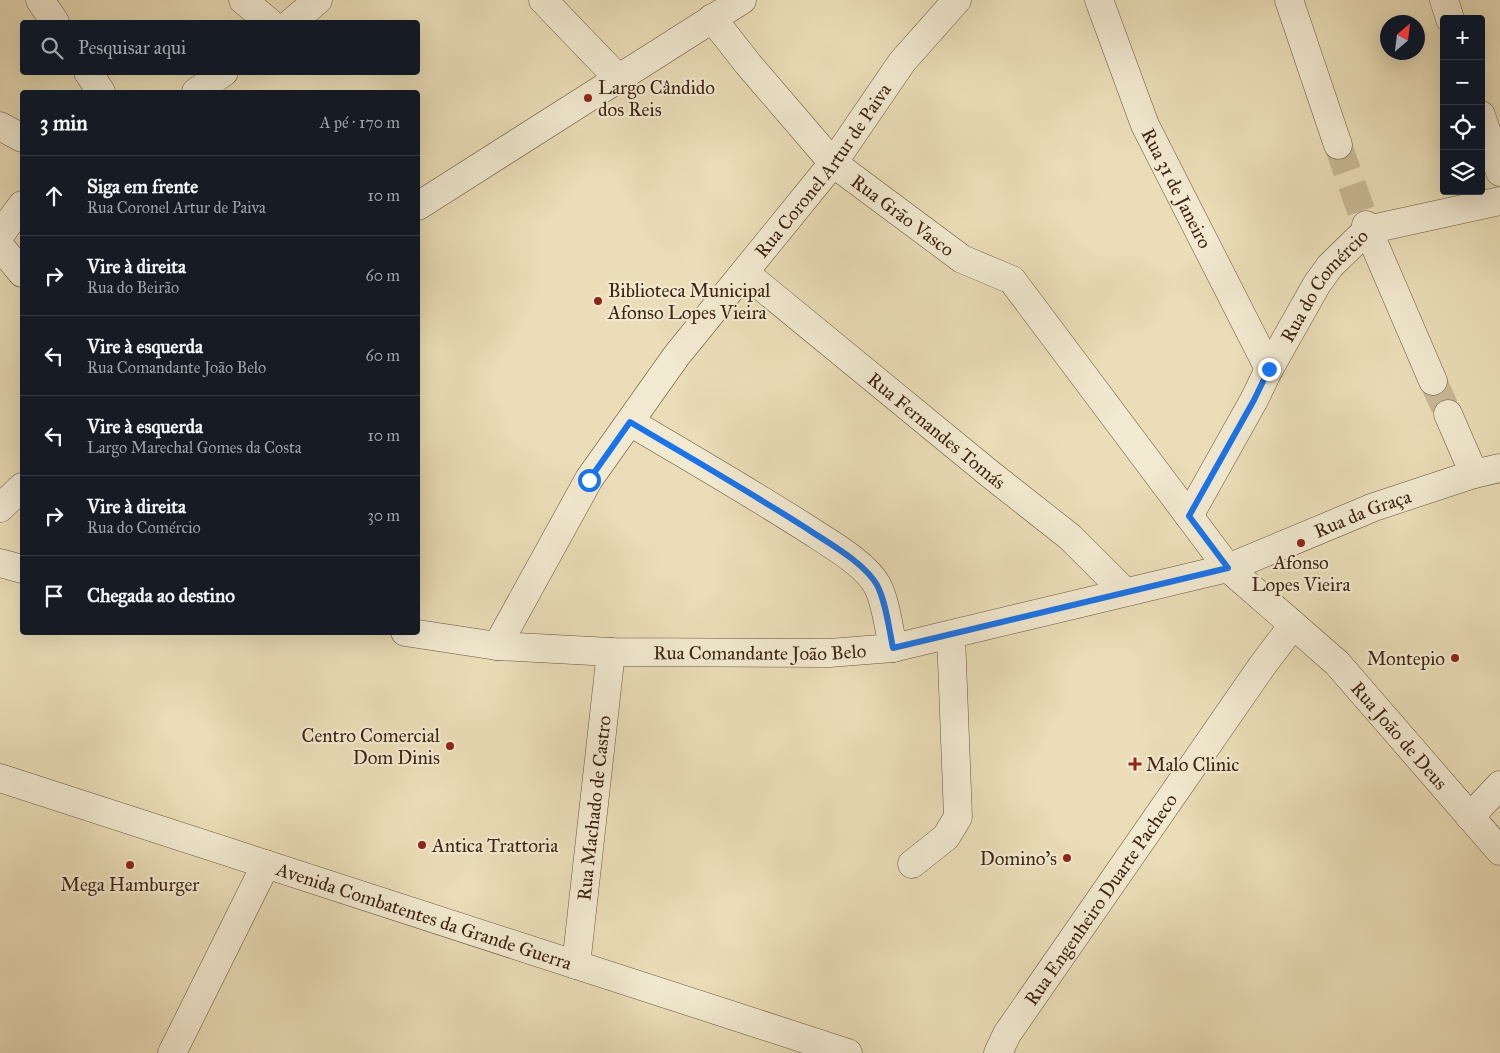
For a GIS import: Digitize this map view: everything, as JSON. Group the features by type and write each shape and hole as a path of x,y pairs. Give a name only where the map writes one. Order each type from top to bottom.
{"street":[{"path":"40,0 54,20"},
{"path":"243,0 267,20"},
{"path":"294,20 318,0"},
{"path":"543,0 618,78"},
{"path":"420,205 742,0"},
{"name":"Rua Coronel Artur de Paiva","path":"497,646 589,480 677,354 833,163 902,62 957,0"},
{"name":"Rua 31 de Janeiro","path":"1099,0 1145,125 1269,369"},
{"path":"1289,0 1338,145"},
{"path":"1444,0 1449,15"},
{"name":"Rua Grão Vasco","path":"712,18 748,64 833,163 962,259 1012,280"},
{"path":"90,75 100,90"},
{"path":"199,90 220,75"},
{"path":"0,126 20,137"},
{"path":"1485,127 1500,172"},
{"name":"Rua do Comércio","path":"1189,516 1317,284 1330,266 1367,228 1500,201"},
{"path":"0,235 20,208"},
{"path":"1367,228 1433,381"},
{"path":"0,246 20,271"},
{"name":"Rua Fernandes Tomás","path":"745,273 990,474 1070,537 1125,592"},
{"name":"Rua João de Deus","path":"1012,280 1228,568 1336,663 1500,851"},
{"path":"1448,414 1474,474"},
{"path":"630,422 778,510 838,549 863,569 877,585 893,648"},
{"name":"Rua da Graça","path":"1228,568 1374,507 1474,474 1500,468"},
{"path":"0,508 20,489"},
{"path":"0,563 20,568"},
{"name":"Rua Comandante João Belo","path":"420,634 497,646 611,652 829,653 893,648 1228,568"},
{"name":"Rua Engenheiro Duarte Pacheco","path":"998,1053 1007,1034 1262,666 1294,625"},
{"path":"912,864 946,837 958,817 951,635"},
{"name":"Rua Machado de Castro","path":"576,965 611,652"},
{"name":"Avenida Combatentes da Grande Guerra","path":"0,778 848,1053"},
{"path":"1470,817 1500,785"},
{"path":"172,1053 266,864"}],"tunnel":[{"path":"1338,145 1366,225"},
{"path":"1433,381 1448,414"}],"place":[{"name":"Largo Cândido dos Reis","path":"588,98"},
{"name":"Biblioteca Municipal Afonso Lopes Vieira","path":"598,301"},
{"name":"Afonso Lopes Vieira","path":"1301,543"},
{"name":"Montepio","path":"1455,658"},
{"name":"Centro Comercial Dom Dinis","path":"450,746"},
{"name":"Malo Clinic","path":"1135,764"},
{"name":"Antica Trattoria","path":"422,845"},
{"name":"Domino's","path":"1067,858"},
{"name":"Mega Hamburger","path":"130,865"}],"route":[{"path":"589,480 630,422 778,510 838,549 863,569 877,585 893,648 1228,568 1189,516 1254,400 1269,369"}]}
